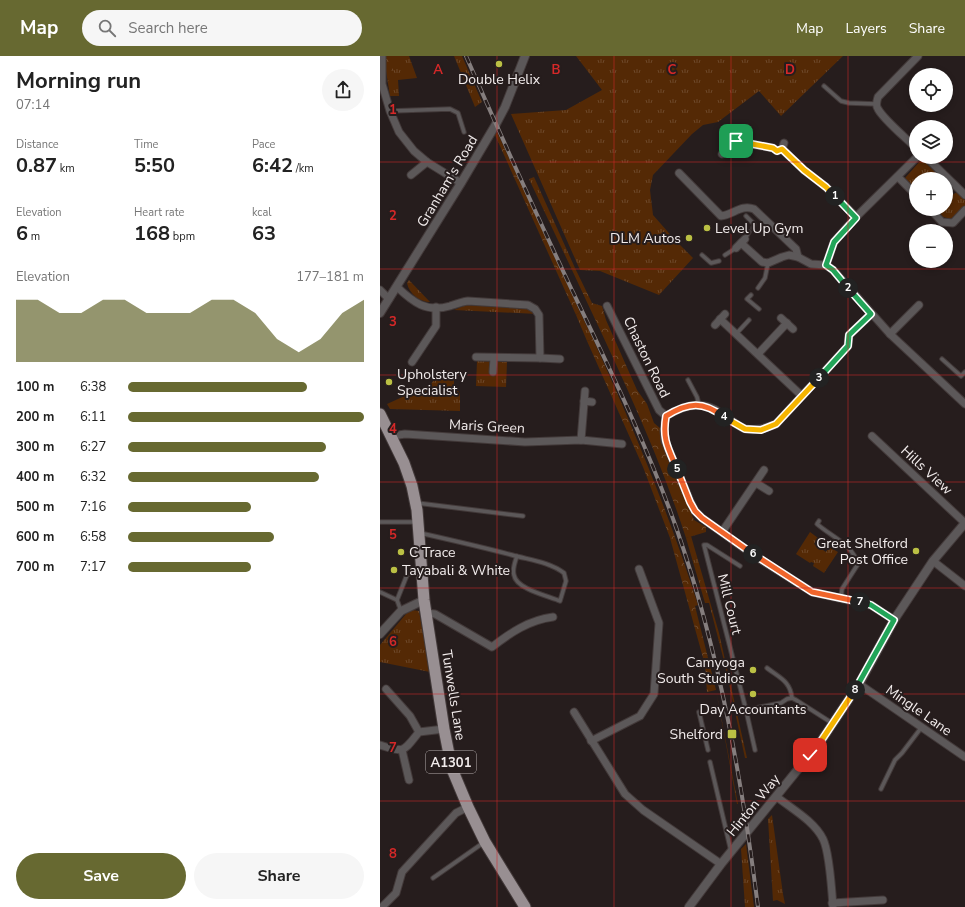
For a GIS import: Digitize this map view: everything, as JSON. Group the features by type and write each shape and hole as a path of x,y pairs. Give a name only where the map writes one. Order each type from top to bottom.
{"main road":[{"name":"A1301","path":"380,414 392,436 412,486 416,503 424,600"},
{"name":"Tunwells Lane","path":"424,600 444,729 452,769 485,842 525,907"}],"street":[{"path":"382,56 382,84 390,111 399,132 414,151 428,162 462,183"},
{"name":"Granham's Road","path":"380,313 462,183 505,107 525,56"},
{"path":"909,141 884,116 876,104 878,97 918,56"},
{"path":"722,154 736,141 773,148 777,151 783,146 804,170 826,187 856,218"},
{"path":"410,175 428,162"},
{"path":"826,265 834,242 910,164"},
{"path":"933,164 965,194"},
{"path":"679,174 720,216 726,215 741,208 748,207 754,209 796,249 798,257"},
{"path":"898,177 909,188"},
{"path":"936,216 942,222 953,223 965,210"},
{"path":"743,241 762,262 768,263 789,255 798,257 811,264 826,265 833,270 890,334 964,402"},
{"path":"396,287 420,306 449,306 459,302 468,301 528,305 535,309 539,315 540,358"},
{"path":"380,290 389,299"},
{"path":"890,334 919,305"},
{"name":"Chaston Road","path":"607,306 659,410 666,416"},
{"path":"412,362 436,326 436,307"},
{"path":"699,405 714,409 745,429 761,430 776,424 848,346 849,335 871,314"},
{"path":"781,318 793,329"},
{"path":"720,319 802,396"},
{"path":"758,354 787,323"},
{"path":"476,357 560,359"},
{"path":"493,372 494,358"},
{"path":"581,440 585,391"},
{"path":"584,401 592,402"},
{"name":"Chaston Road","path":"666,416 684,407 699,405"},
{"name":"Chaston Road","path":"666,416 664,431 665,441 690,502 695,511 702,518 755,556 812,592 871,605 894,620"},
{"name":"Maris Green","path":"392,436 405,434 525,442 581,440 622,444"},
{"name":"Hills View","path":"872,436 965,523"},
{"path":"722,532 764,470"},
{"path":"756,482 769,491"},
{"name":"Hinton Way","path":"689,907 721,864 821,741 858,684 894,620 933,561 965,523"},
{"path":"933,561 965,586"},
{"path":"591,741 640,716 654,694 659,623 639,568"},
{"path":"381,631 401,611 424,600"},
{"name":"Tunwells Lane","path":"426,613 435,614 492,647 514,631 542,618 553,617"},
{"name":"Mingle Lane","path":"858,684 965,757"},
{"path":"386,689 410,716 419,732"},
{"path":"574,712 625,794 638,806 721,864"},
{"path":"402,750 419,732 444,729"},
{"path":"380,745 402,750"},
{"path":"402,750 409,780"},
{"path":"777,797 813,825 823,839 826,850 833,905 883,900"},
{"path":"382,907 396,893 402,872 456,813 468,807"}],"lane":[{"path":"824,86 840,101 849,103 876,104"},
{"path":"390,111 450,109 458,113 464,132"},
{"path":"746,216 754,224 753,228"},
{"path":"725,255 743,241"},
{"path":"702,255 711,263 719,261"},
{"path":"758,288 765,278 768,263"},
{"path":"751,295 747,299 759,309"},
{"path":"736,334 749,320"},
{"path":"942,359 965,378"},
{"path":"961,376 965,372"},
{"name":"Chaston Road","path":"688,380 697,397 699,405"},
{"path":"416,503 523,516"},
{"path":"380,522 418,527 555,566 564,573 566,581 560,601 518,584 514,576 513,568 517,556"},
{"path":"819,522 817,524 826,532 846,545 857,559 858,564 842,589 841,598"},
{"name":"Mill Court","path":"740,566 706,544 704,546 746,710"},
{"path":"396,600 407,575 421,568"},
{"path":"380,592 396,600 401,611"},
{"path":"766,668 786,682 791,690 792,698"},
{"path":"755,750 746,710 781,703 792,698"},
{"path":"792,698 833,724"},
{"path":"699,712 708,750"},
{"path":"881,789 895,760 921,728"},
{"path":"710,762 731,852"},
{"path":"433,878 485,842"}],"green space":[{"path":"386,56 393,56 393,71 386,71"},
{"path":"393,56 409,56 417,78 398,80 399,96 390,96 386,71 393,71"},
{"path":"454,56 462,56 482,102 475,107"},
{"path":"576,56 843,56 781,116 759,91 718,122 703,125 692,134 653,175 650,190 653,215 693,258 659,295 600,271 580,270 511,114 566,110 602,90"},
{"path":"497,132 580,312 576,315 495,135"},
{"path":"918,164 927,164 935,172 910,172"},
{"path":"909,174 909,183 905,178"},
{"path":"534,177 575,268 572,270 529,179"},
{"path":"957,192 965,200 965,206 951,219 942,216 953,216 953,194"},
{"path":"575,268 592,303 602,306 606,320 637,390 647,404 654,423 661,429 662,441 694,520 706,527 706,532 686,538 648,436 572,270"},
{"path":"409,280 430,302 422,301 410,291 407,283"},
{"path":"466,305 528,309 537,314 454,310"},
{"path":"580,312 593,339 587,341 576,315"},
{"path":"593,339 663,504 687,571 698,605 695,606 716,690 707,692 705,665 670,538 643,467 587,341"},
{"path":"477,361 507,362 506,387 476,386"},
{"path":"441,370 454,371 454,384 460,394 460,411 390,409 387,404 431,384"},
{"path":"810,532 818,538 814,544 826,552 829,547 838,552 824,573 813,566 814,563 810,563 796,554"},
{"path":"691,536 719,633 747,758 745,758 724,661 709,603 705,603 686,538"},
{"path":"412,610 419,611 430,672 380,662 380,645 406,614"},
{"path":"716,690 738,804 737,804"},
{"path":"772,815 785,904 777,900 773,901 768,819"},
{"path":"746,844 754,907 745,907 741,849"}],"railway":[{"path":"466,56 544,230 614,377 654,468 677,530 692,576 717,669 736,764 752,859 758,907"}],"place":[{"name":"Double Helix","path":"499,64"},
{"name":"Level Up Gym","path":"707,228"},
{"name":"DLM Autos","path":"689,238"},
{"name":"Upholstery Specialist","path":"389,382"},
{"name":"Great Shelford Post Office","path":"916,551"},
{"name":"C Trace","path":"401,552"},
{"name":"Tayabali & White","path":"394,570"},
{"name":"Camyoga South Studios","path":"753,670"},
{"name":"Day Accountants","path":"753,694"},
{"name":"Shelford","path":"732,734"}],"route":[{"path":"736,141 773,148 777,151 782,149 804,170 826,187 856,218 834,242 826,265 833,270 871,314 849,335 848,346 776,424 761,430 745,429 714,409 699,405 692,405 674,411 666,416 665,422 665,441 690,502 695,511 702,518 755,556 812,592 871,605 894,620 847,703 810,755"}]}
